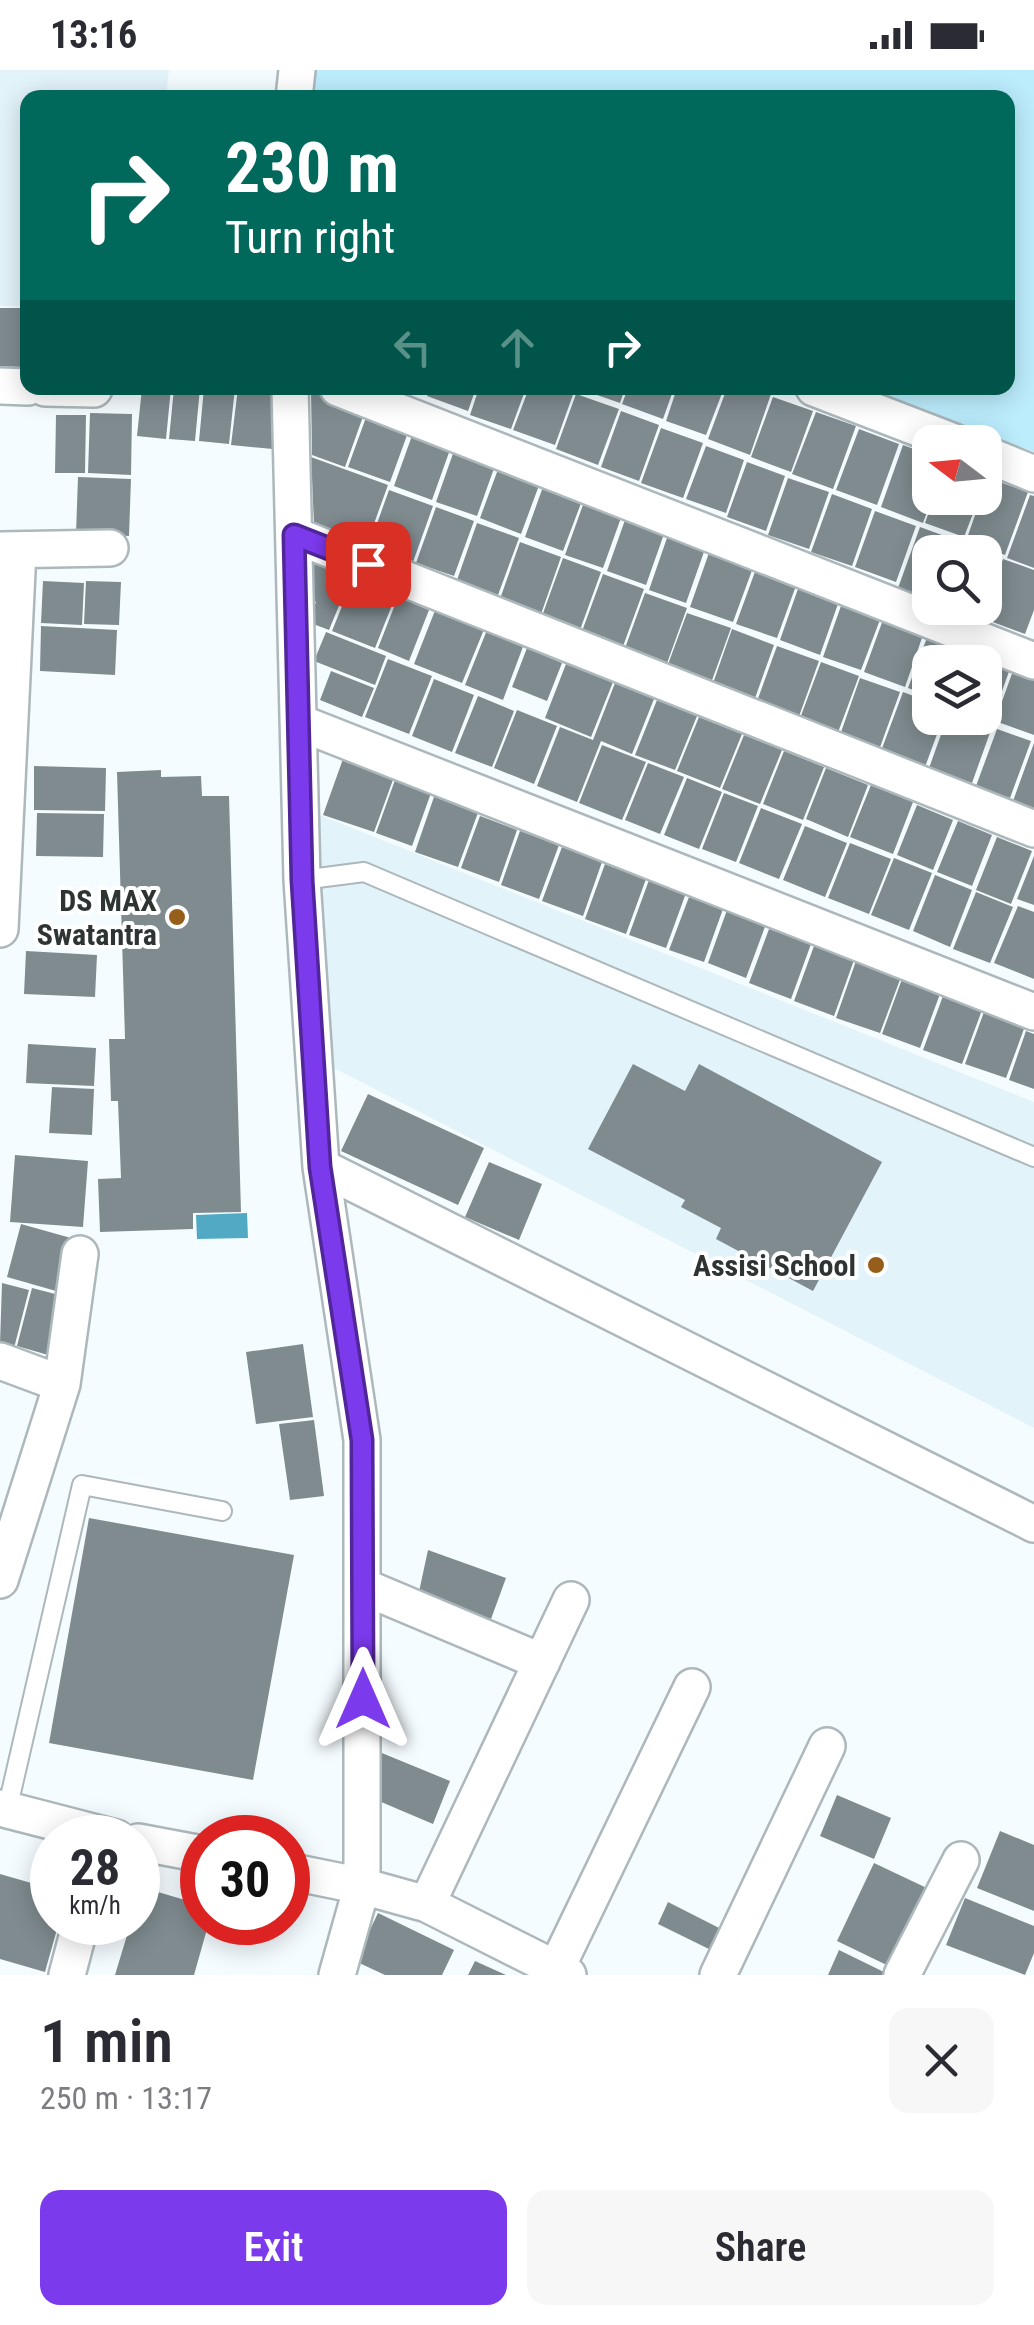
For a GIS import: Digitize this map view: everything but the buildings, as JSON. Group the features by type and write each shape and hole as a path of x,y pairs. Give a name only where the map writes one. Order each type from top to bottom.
{"street":[{"path":"290,395 302,880 320,1167 362,1440 362,1886 336,1975"},
{"path":"356,395 1034,661"},
{"path":"832,395 912,426"},
{"path":"1002,461 1034,474"},
{"path":"294,535 1034,830"},
{"path":"0,929 9,550 110,548"},
{"path":"298,722 1034,1012"},
{"path":"320,1167 1034,1524"},
{"path":"0,1580 62,1384 80,1254"},
{"path":"0,1362 62,1384"},
{"path":"364,1587 542,1662"},
{"path":"427,1904 571,1600"},
{"path":"310,1875 427,1904 562,1972 692,1686"},
{"path":"718,1975 827,1746"},
{"path":"4,1809 30,1816"},
{"path":"902,1975 961,1860"},
{"path":"67,1975 75,1945"}],"lane":[{"path":"302,880 364,872 1034,1157"},
{"path":"4,1809 82,1485 222,1511"}],"shaded area":[{"path":"0,70 169,70 167,90 20,90 20,306 0,306"},
{"path":"312,70 1034,70 1034,452 1002,440 1002,425 963,425 884,395 1015,395 1015,90 309,90"},
{"name":"Assisi School","path":"310,811 1034,1102 1034,1428 330,1066"},
{"path":"247,1213 248,1238 197,1239 196,1215"}],"place":[{"name":"DS MAX Swatantra","path":"177,917"},
{"name":"Assisi School","path":"876,1265"}],"route":[{"path":"363,1699 362,1440 320,1167 302,880 294,535 368,564"}]}
